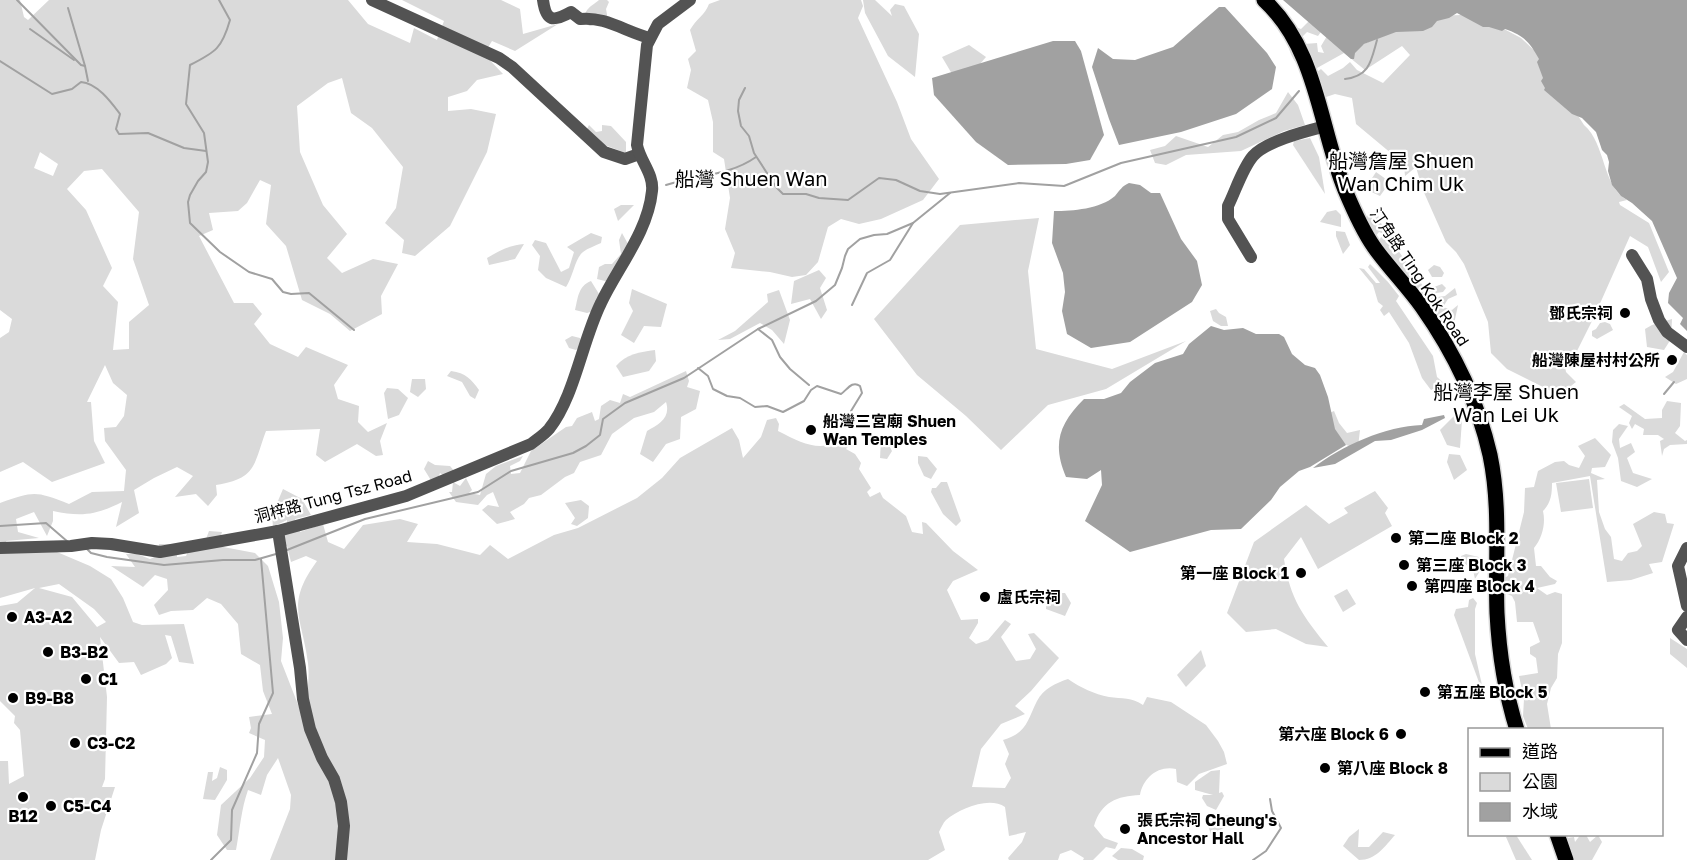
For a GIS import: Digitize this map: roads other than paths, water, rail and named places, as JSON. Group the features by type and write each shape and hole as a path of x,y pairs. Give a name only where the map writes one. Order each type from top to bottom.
{"main road":[{"name":"汀角路 Ting Kok Road","path":"1264,0 1291,33 1308,66 1345,190 1364,230 1423,309 1473,399 1494,482 1498,545 1497,611 1501,660 1517,728"},
{"path":"1558,836 1566,860"}],"street":[{"path":"372,0 499,58 512,67 604,152 625,159 639,154"},
{"path":"543,0 546,13 551,18 558,19 571,12 580,19 593,17 621,27 632,34 650,38"},
{"name":"洞梓路 Tung Tsz Road","path":"0,548 92,543 160,552 278,531 406,496 531,444 548,431 559,414 600,304 637,239 650,202 652,179 639,154 637,145 645,54 650,38 664,19 690,0"},
{"path":"1251,257 1228,219 1228,206 1250,161 1259,150 1269,145 1326,126"},
{"path":"1632,255 1647,279 1659,320 1667,332 1687,347"},
{"path":"278,531 308,719 322,758 334,779 341,802 344,826 341,860"},
{"path":"1687,548 1678,566 1687,606"},
{"path":"1687,617 1678,630 1687,640"}],"water":[{"path":"1283,0 1687,0 1687,331 1680,324 1683,318 1668,303 1669,293 1677,278 1652,221 1621,196 1612,185 1607,155 1602,150 1596,132 1582,118 1572,114 1544,90 1541,81 1543,78 1537,62 1539,59 1530,44 1522,37 1505,29 1502,31 1483,27 1457,13 1437,21 1432,27 1423,31 1396,32 1364,44 1355,53 1354,59 1351,59"},
{"path":"1219,7 1225,7 1267,53 1276,67 1272,89 1236,114 1181,132 1119,145 1092,67 1098,48 1113,59 1135,60 1173,47"},
{"path":"1053,41 1075,41 1081,51 1104,135 1090,160 1066,164 1008,165 976,142 934,95 932,78"},
{"path":"1129,183 1140,185 1151,193 1160,193 1181,239 1197,261 1202,285 1192,302 1130,342 1091,348 1067,334 1062,311 1065,292 1063,273 1052,243 1054,211 1078,210 1102,204"},
{"path":"1211,326 1224,330 1243,328 1256,334 1279,334 1284,337 1292,354 1305,365 1315,368 1320,375 1328,397 1335,429 1346,445 1310,467 1299,471 1280,487 1271,500 1241,529 1211,530 1130,552 1085,521 1102,485 1101,470 1087,479 1066,477 1059,454 1060,435 1075,408 1084,399 1104,399 1121,393 1130,382 1155,363 1183,354 1189,344"},
{"path":"1444,415 1445,418 1422,430 1391,440 1375,441 1335,464 1313,468 1337,452 1364,439 1394,429 1422,425 1424,419"}],"waterway":[{"path":"17,0 81,65 85,66 88,81"},
{"path":"219,0 230,20 224,37 217,48 190,65 186,104 204,133 208,162 206,172 190,195 188,202 190,223 220,252 249,272 272,279 283,292 309,293 354,330"},
{"path":"68,8 85,66"},
{"path":"30,29 74,60"},
{"path":"1345,79 1360,75 1365,71 1371,61 1377,40"},
{"path":"0,61 52,94 72,89 81,82 93,86 120,114 116,129 119,134 148,133 184,148 206,151"},
{"path":"745,88 739,100 738,111 741,126 749,136 754,153 776,187 783,194 806,194 819,198 848,200 879,178 896,180 920,191 940,194 1019,183 1064,186 1121,163 1236,137 1276,118 1299,91"},
{"path":"666,185 724,172 756,157"},
{"path":"852,305 867,273 890,260 913,223 950,193"},
{"path":"287,550 365,519 478,492 511,471 573,453 600,435 603,419 625,403 684,378 758,329 816,301 835,285 848,249 860,239 887,234 913,223"},
{"path":"758,329 772,340 780,357 790,369 809,385"},
{"path":"698,368 708,376 713,389 727,396 740,398 755,407 767,406 783,412 804,401 811,390 817,386 841,394 852,385 857,384 862,393 851,411"},
{"path":"1664,394 1674,382"},
{"path":"0,526 46,523 68,542"},
{"path":"87,549 91,553 107,557 164,565 255,560 276,554"},
{"path":"211,860 231,840 232,810 257,753 259,724 273,693 261,559"},
{"path":"1253,860 1266,851 1281,828 1272,811 1270,799"}],"place":[{"name":"鄧氏宗祠","path":"1625,313"},
{"name":"船灣陳屋村村公所","path":"1672,360"},
{"name":"船灣三宮廟 Shuen Wan Temples","path":"811,430"},
{"name":"第二座 Block 2","path":"1396,538"},
{"name":"第三座 Block 3","path":"1404,565"},
{"name":"第一座 Block 1","path":"1301,573"},
{"name":"第四座 Block 4","path":"1412,586"},
{"name":"盧氏宗祠","path":"985,597"},
{"name":"A3-A2","path":"12,617"},
{"name":"B3-B2","path":"48,652"},
{"name":"C1","path":"86,679"},
{"name":"第五座 Block 5","path":"1425,692"},
{"name":"B9-B8","path":"13,698"},
{"name":"第六座 Block 6","path":"1401,734"},
{"name":"C3-C2","path":"75,743"},
{"name":"第八座 Block 8","path":"1325,768"},
{"name":"B12","path":"23,797"},
{"name":"C5-C4","path":"51,806"},
{"name":"張氏宗祠 Cheung's Ancestor Hall","path":"1125,829"}],"district":[{"name":"船灣詹屋 Shuen Wan Chim Uk","path":"1401,172"},
{"name":"船灣 Shuen Wan","path":"751,178"},
{"name":"船灣李屋 Shuen Wan Lei Uk","path":"1506,402"}]}
